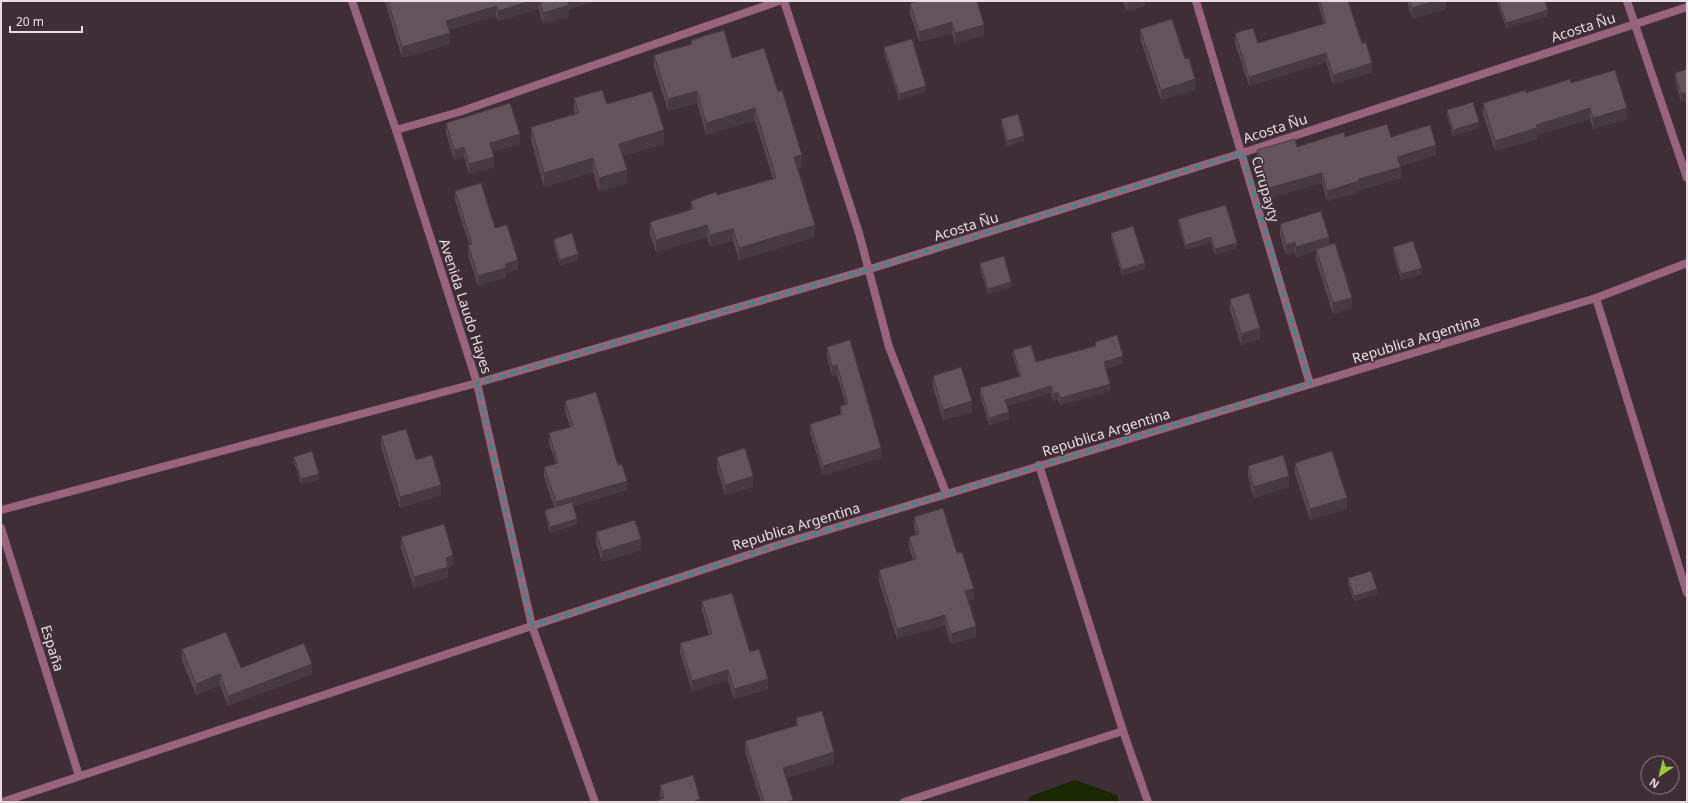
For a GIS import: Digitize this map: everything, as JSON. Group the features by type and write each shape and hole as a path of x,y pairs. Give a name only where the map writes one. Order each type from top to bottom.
{"street":[{"name":"Avenida Laudo Hayes","path":"352,1 396,130 477,383 532,626 595,802"},
{"path":"396,130 459,112 778,1"},
{"path":"784,1 870,270 889,347 946,493"},
{"name":"Curupayty","path":"1196,1 1310,384"},
{"path":"1627,1 1687,178"},
{"name":"Acosta Ñu","path":"1,510 477,383 870,270 1242,153 1634,23 1687,7"},
{"name":"Republica Argentina","path":"2,802 774,546 1596,298 1687,263"},
{"path":"1596,298 1687,593"},
{"path":"1039,465 1123,731 1148,802"},
{"name":"España","path":"1,528 79,776"},
{"path":"904,802 1123,731"}],"highlighted area":[{"path":"1242,153 1310,384 781,544 532,626 477,383 870,269"}],"shaded area":[{"path":"1075,780 1117,795 1119,802 1027,802 1031,796"}],"building":[{"path":"388,1 530,1 498,11 496,6 446,21 450,33 402,47"},
{"path":"540,1 568,1 569,5 543,13"},
{"path":"918,1 977,1 984,25 955,33 952,22 919,32 910,3"},
{"path":"1320,1 1348,1 1362,44 1366,42 1372,63 1333,75 1326,53 1249,77 1235,33 1253,28 1258,43 1326,23"},
{"path":"1410,1 1436,1 1412,8"},
{"path":"1499,1 1545,1 1548,10 1506,23"},
{"path":"1172,19 1185,59 1189,58 1195,79 1161,90 1140,29"},
{"path":"724,30 732,58 764,48 778,92 782,90 802,155 794,157 815,225 739,248 733,229 710,235 707,225 656,240 650,222 693,209 691,201 716,192 717,195 776,178 755,108 706,123 697,91 668,99 654,55 692,44 691,40"},
{"path":"912,39 926,86 899,94 884,47"},
{"path":"1687,69 1687,93 1681,94 1675,73"},
{"path":"1615,70 1627,108 1593,118 1590,108 1536,125 1537,128 1495,141 1483,103 1526,90 1526,93 1570,79 1571,83"},
{"path":"602,90 607,104 652,91 664,130 619,144 627,170 599,178 593,158 544,173 531,127 579,113 574,98"},
{"path":"1473,102 1479,122 1453,130 1447,110"},
{"path":"510,103 520,134 490,143 494,157 469,164 464,147 454,150 446,123"},
{"path":"1018,114 1024,136 1007,141 1001,119"},
{"path":"1387,124 1391,137 1430,125 1436,145 1397,157 1401,167 1359,179 1359,181 1327,191 1322,173 1269,188 1257,150 1295,139 1297,147 1344,132 1345,137"},
{"path":"481,183 495,228 507,225 518,260 505,264 506,268 478,276 468,245 472,244 455,191"},
{"path":"1226,205 1237,243 1215,249 1211,237 1186,245 1178,219"},
{"path":"1321,211 1329,237 1296,247 1295,242 1286,245 1280,224"},
{"path":"1133,226 1145,263 1122,270 1111,233"},
{"path":"572,233 578,254 560,260 554,239"},
{"path":"1413,241 1422,268 1401,274 1393,247"},
{"path":"1335,243 1352,298 1333,303 1316,249"},
{"path":"1004,256 1011,282 988,289 980,263"},
{"path":"1249,293 1260,328 1241,334 1230,299"},
{"path":"1117,335 1123,356 1104,362 1110,384 1060,398 1058,392 1053,394 1051,386 1005,400 1009,412 989,418 980,388 1021,376 1013,350 1031,345 1036,362 1096,346 1095,342"},
{"path":"850,340 881,448 823,466 810,424 842,414 840,406 848,404 837,365 832,366 827,347"},
{"path":"961,367 972,401 943,410 933,376"},
{"path":"596,392 618,465 622,464 627,481 556,502 544,467 558,463 549,433 573,426 565,401"},
{"path":"406,429 416,460 432,455 441,485 400,497 381,436"},
{"path":"745,448 753,476 725,485 717,457"},
{"path":"312,451 319,474 301,479 294,457"},
{"path":"1332,451 1347,498 1310,509 1295,463"},
{"path":"1283,455 1289,476 1254,487 1248,466"},
{"path":"572,502 577,519 550,527 545,510"},
{"path":"943,508 957,553 962,552 974,589 965,591 976,626 951,634 945,615 897,629 879,570 916,559 909,537 919,534 914,517"},
{"path":"635,520 641,539 602,551 596,532"},
{"path":"444,524 453,555 446,558 448,567 414,577 401,537"},
{"path":"1371,571 1377,589 1354,596 1348,578"},
{"path":"732,593 750,652 759,649 768,679 734,689 728,670 692,681 680,643 712,634 702,601"},
{"path":"226,632 241,668 304,643 312,664 228,696 220,674 196,684 182,649"},
{"path":"822,711 834,752 783,768 793,800 785,802 764,802 745,741 798,725 796,718"},
{"path":"693,775 700,799 695,802 654,802 664,798 660,785"}]}
